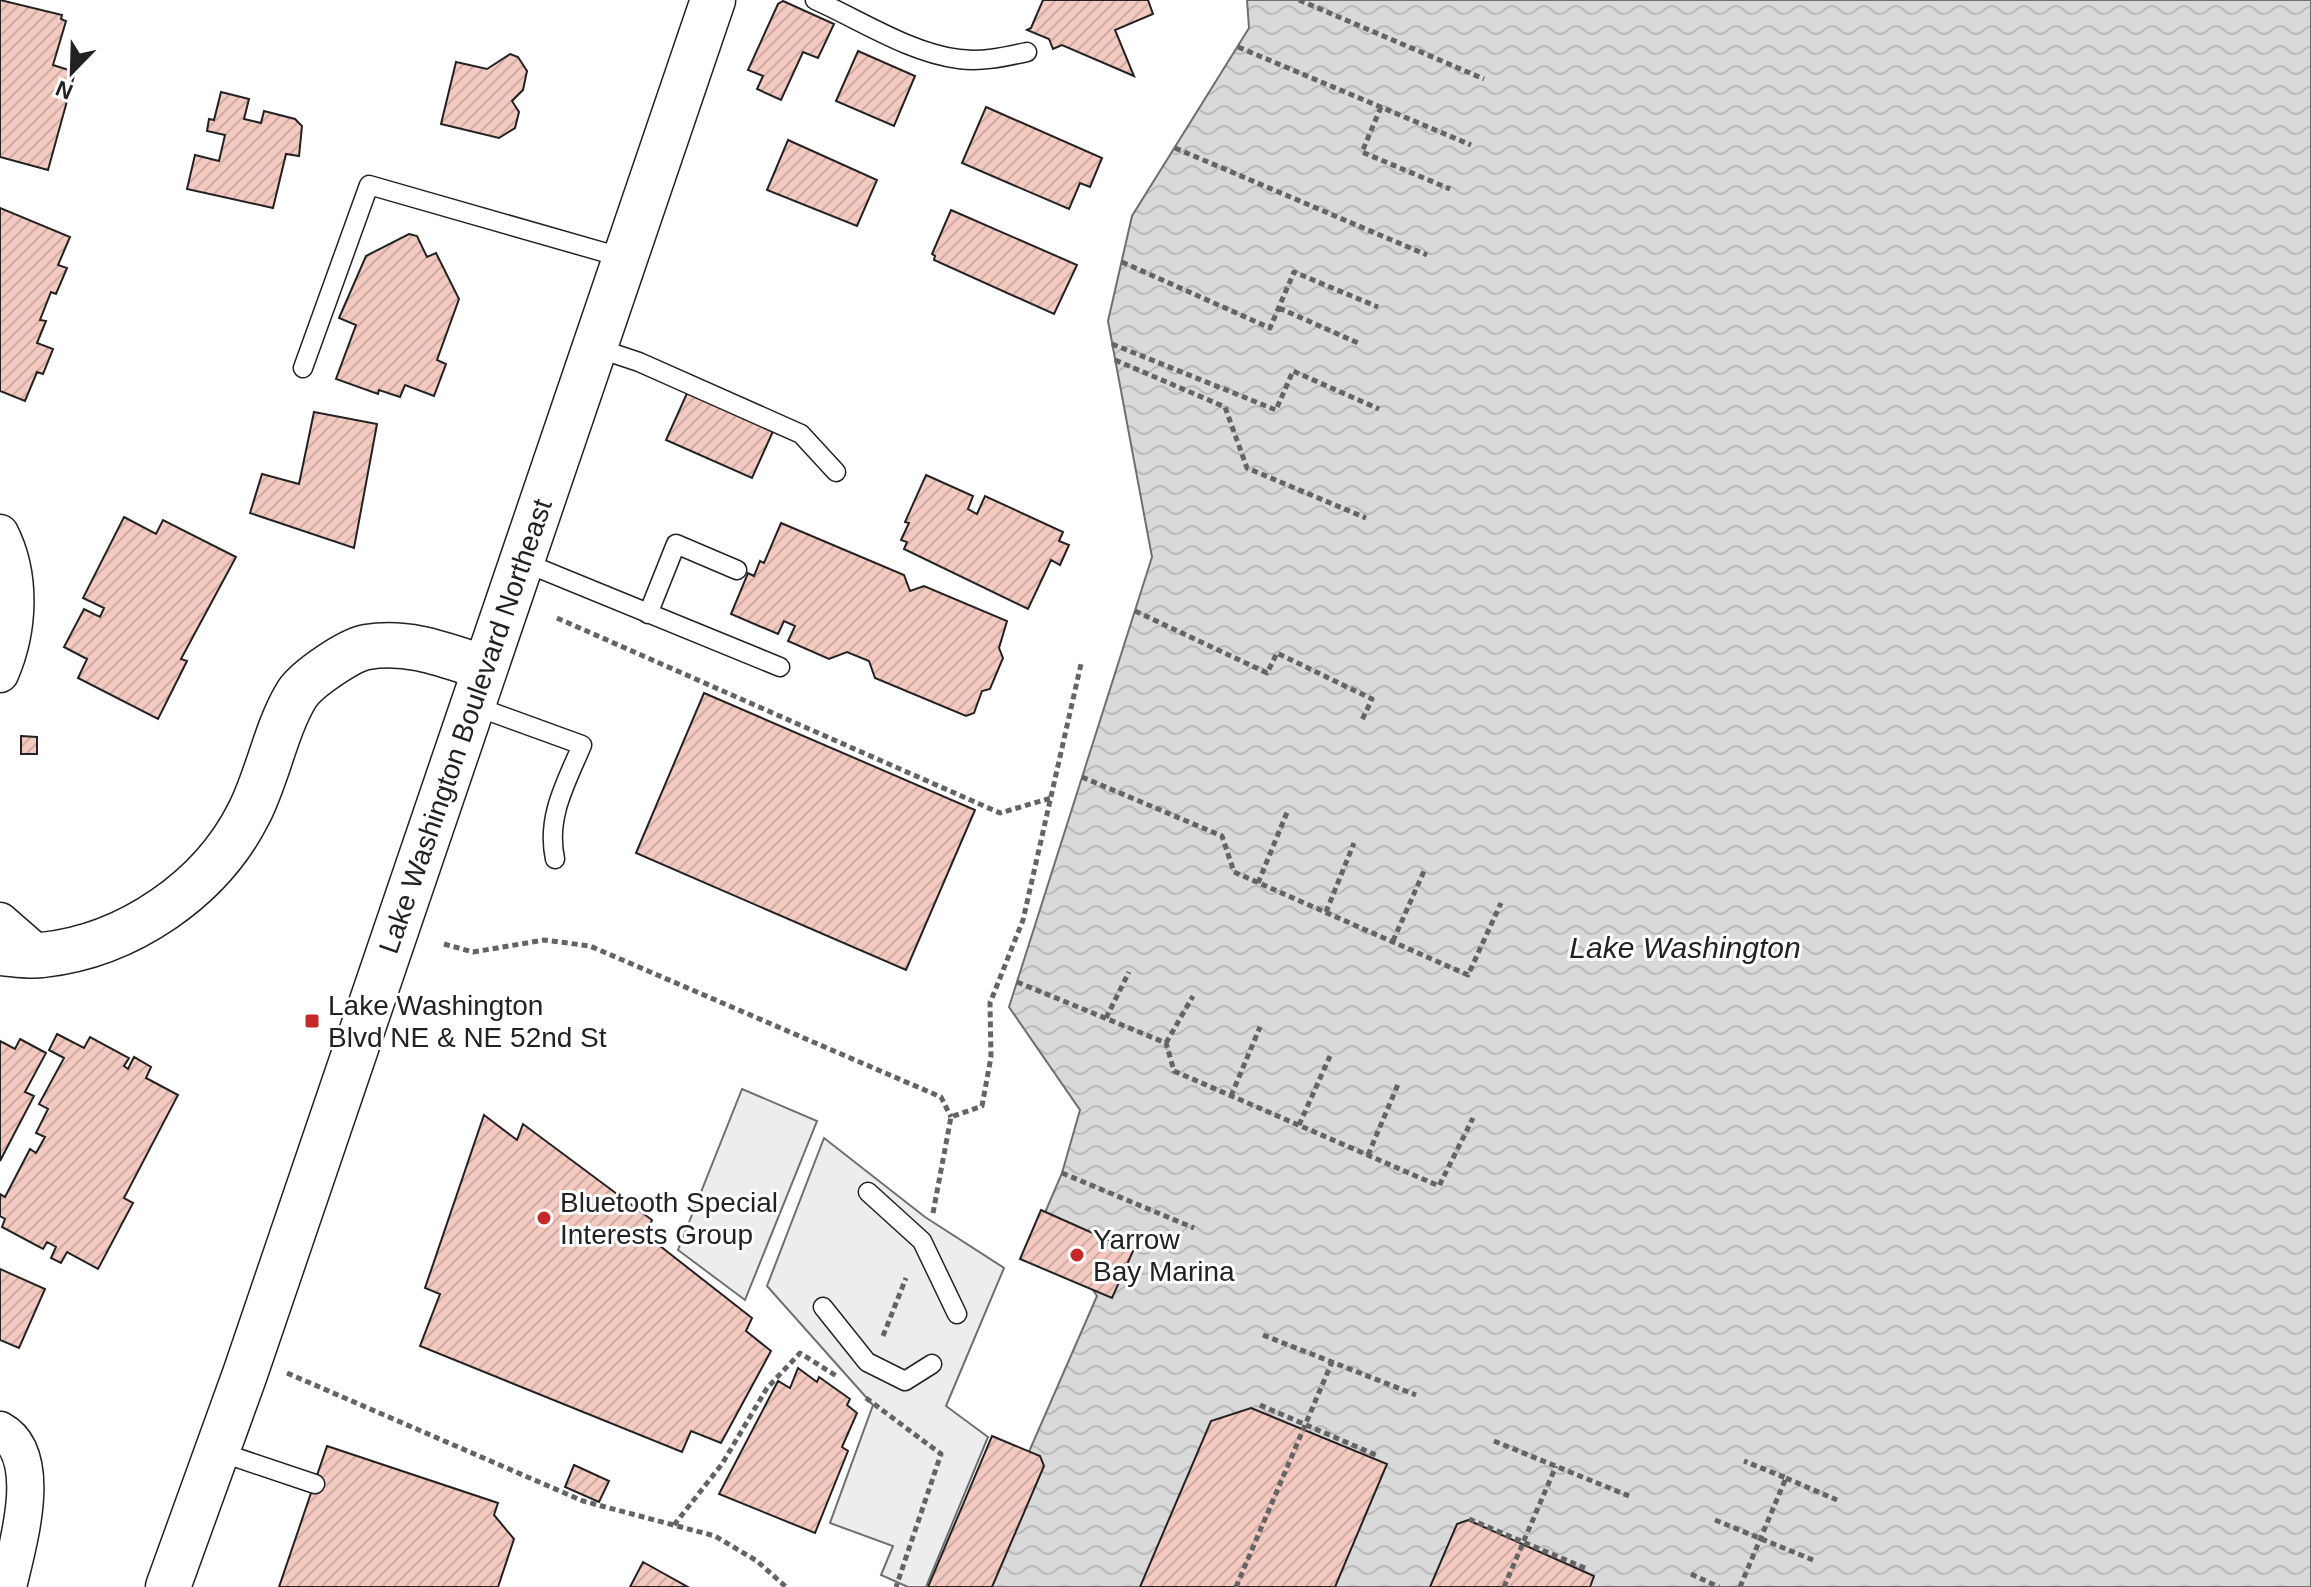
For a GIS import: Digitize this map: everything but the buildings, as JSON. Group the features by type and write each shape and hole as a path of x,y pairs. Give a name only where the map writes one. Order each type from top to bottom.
{"main road":[{"name":"Lake Washington Boulevard Northeast","path":"168,1587 713,0"},
{"path":"20,954 85,947 156,914 198,884 230,845 250,812 298,693 331,665 364,647 410,645 478,686"}],"street":[{"path":"0,533 11,554 15,599 12,648 0,674"},
{"path":"0,921 20,954"},
{"path":"0,1430 8,1435 25,1467 23,1518 8,1587"}],"lane":[{"path":"815,0 920,48 958,59 991,59 1027,52"},
{"path":"303,368 369,185 624,258"},
{"path":"594,347 639,362 801,434 836,472"},
{"path":"648,614 676,544 737,570"},
{"path":"521,561 780,667"},
{"path":"478,686 582,745 556,808 550,836 555,859"},
{"path":"868,1192 922,1241 957,1314"},
{"path":"823,1307 867,1362 905,1381 932,1364"},
{"path":"217,1451 315,1484"}],"path":[{"path":"1299,0 1484,79"},
{"path":"1238,47 1471,145"},
{"path":"1381,107 1362,152 1450,189"},
{"path":"1175,148 1427,255"},
{"path":"1122,262 1270,328 1294,272 1378,307"},
{"path":"1279,308 1358,343"},
{"path":"1112,344 1276,410 1293,371 1379,409"},
{"path":"1115,360 1225,407 1247,468 1366,518"},
{"path":"1135,611 1267,673 1277,653 1372,699 1361,722"},
{"path":"557,618 1000,813 1051,798"},
{"path":"951,1117 982,1106 991,1057 990,1003 1023,920 1081,664"},
{"path":"1082,777 1222,836 1234,872 1468,975 1501,903"},
{"path":"1258,883 1288,810"},
{"path":"1326,912 1354,843"},
{"path":"1393,941 1424,871"},
{"path":"444,944 473,952 544,940 590,946 941,1097 951,1117 935,1208 881,1343 850,1385"},
{"path":"1106,1018 1129,972"},
{"path":"1017,982 1166,1043"},
{"path":"1193,996 1166,1043 1174,1071 1231,1096 1439,1186 1473,1118"},
{"path":"1231,1096 1260,1027"},
{"path":"1299,1125 1330,1056"},
{"path":"1368,1155 1399,1082"},
{"path":"1062,1173 1194,1228"},
{"path":"1263,1335 1416,1395"},
{"path":"674,1525 722,1464 767,1388 800,1353 850,1385 941,1454 896,1587"},
{"path":"1236,1587 1332,1362"},
{"path":"315,1385 583,1501 644,1520 715,1536 757,1561 786,1587"},
{"path":"1260,1405 1378,1456"},
{"path":"1494,1441 1629,1496"},
{"path":"1744,1461 1837,1500"},
{"path":"1504,1587 1556,1466"},
{"path":"1740,1587 1786,1478"},
{"path":"1469,1519 1587,1569"},
{"path":"1715,1520 1813,1560"},
{"path":"1691,1574 1719,1587"}],"shaded area":[{"path":"742,1089 817,1121 745,1300 678,1250"},
{"path":"824,1138 925,1217 1004,1268 946,1406 988,1437 926,1587 908,1587 881,1575 893,1546 830,1523 873,1405 767,1286"}],"water":[{"name":"Lake Washington","path":"1247,0 2311,0 2311,1587 970,1587 1097,1296 1044,1215 1062,1173 1080,1110 1009,1007 1152,557 1108,321 1132,216 1249,28"}],"place":[{"name":"Lake Washington Blvd NE & NE 52nd St","path":"312,1021"},
{"name":"Bluetooth Special Interests Group","path":"544,1218"},
{"name":"Yarrow Bay Marina","path":"1077,1255"}]}
